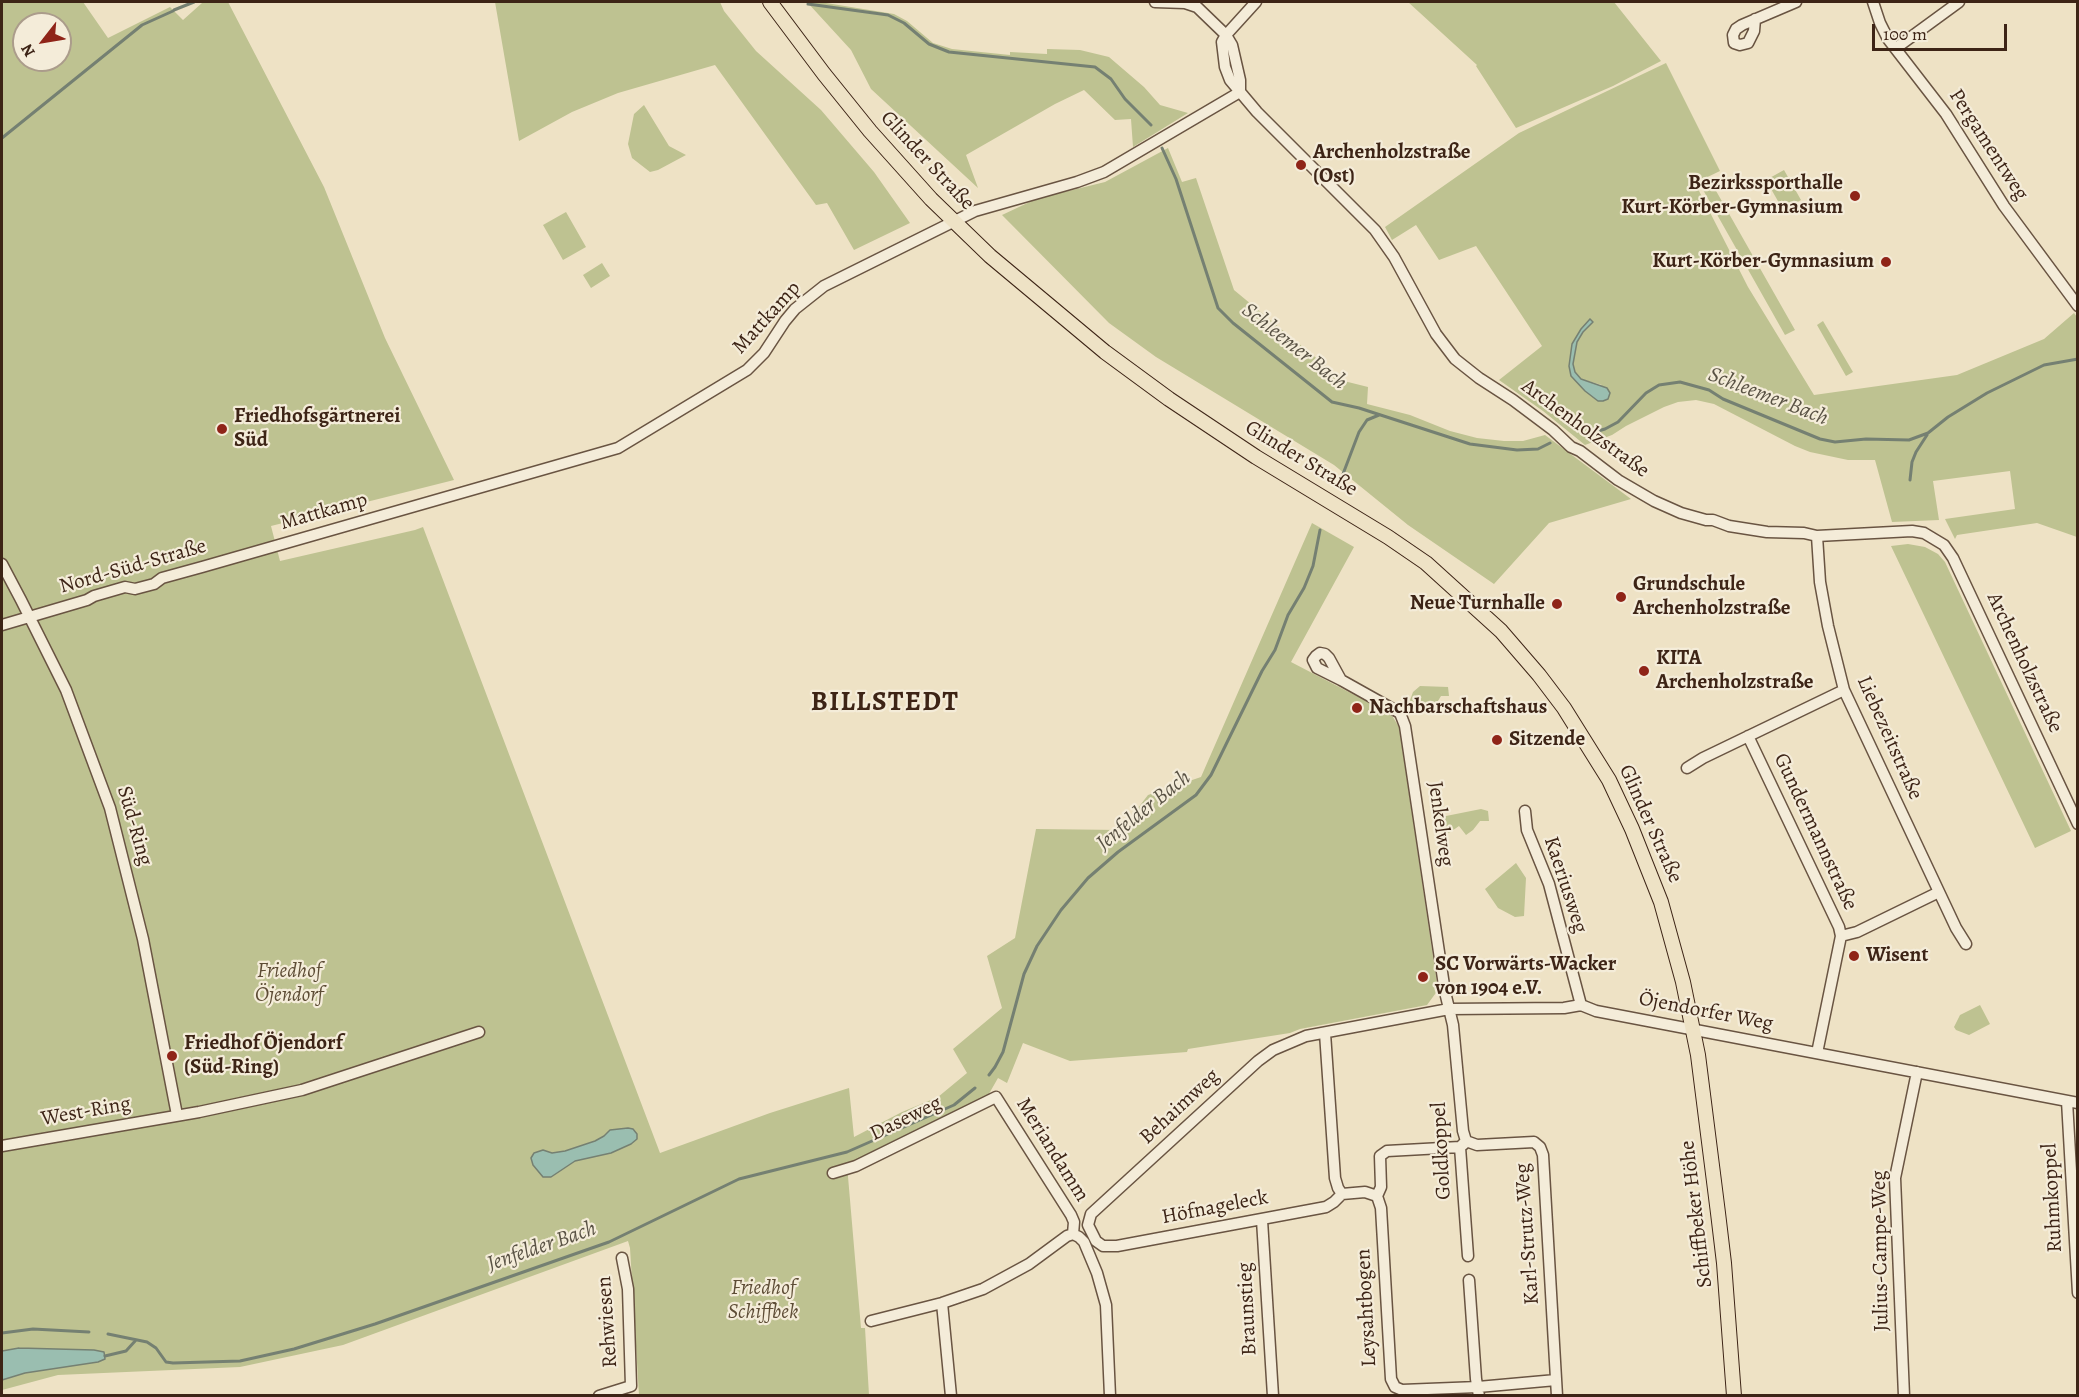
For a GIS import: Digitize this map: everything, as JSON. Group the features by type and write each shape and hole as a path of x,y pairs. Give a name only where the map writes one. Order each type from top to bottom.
{"main road":[{"name":"Glinder Straße","path":"770,2 870,131 916,183 1023,285 1126,368 1209,427 1414,554 1460,592 1501,631 1564,708 1609,780 1632,829 1661,902 1678,960 1694,1029"},
{"name":"Schiffbeker Höhe","path":"1694,1029 1724,1263 1734,1395"}],"street":[{"path":"1155,2 1185,3 1197,7 1226,35 1256,2"},
{"path":"1755,19 1796,2"},
{"name":"Pergamentweg","path":"1873,2 1888,39 1946,114 2004,206 2078,306"},
{"path":"1896,48 1959,2"},
{"name":"Archenholzstraße","path":"1226,35 1222,42 1225,67 1230,80 1257,112 1375,230 1394,256 1436,334 1455,359 1553,430 1571,447 1580,451 1618,480 1654,501 1681,513 1706,520 1767,532 1804,533 1817,536 1912,531 1924,533 1944,545 1953,558 2076,818"},
{"name":"Mattkamp","path":"276,546 627,445 747,370 764,353 795,309 819,289 954,221 987,207 1077,182 1104,172 1240,92"},
{"name":"Liebezeitstraße","path":"1817,536 1820,582 1844,690 1956,928 1966,944"},
{"name":"Nord-Süd-Straße","path":"2,625 125,587 135,589 154,584 162,578 276,546"},
{"name":"Süd-Ring","path":"2,564 66,690 110,808 143,939 177,1115"},
{"name":"Jenkelweg","path":"1341,680 1394,709 1404,719 1449,1009"},
{"path":"1687,768 1703,758 1844,690"},
{"name":"Gundermannstraße","path":"1748,736 1832,911 1841,936 1817,1053"},
{"name":"Kaeriusweg","path":"1525,811 1527,830 1549,884 1581,1005"},
{"path":"1841,936 1857,932 1939,892"},
{"name":"Öjendorfer Weg","path":"1325,1033 1449,1009 1564,1008 1581,1005 1596,1011 2072,1102"},
{"name":"Goldkoppel","path":"1449,1009 1466,1142 1460,1147 1468,1256"},
{"name":"West-Ring","path":"2,1146 244,1103 302,1090 479,1032"},
{"path":"1325,1033 1335,1178 1338,1188 1342,1194 1365,1192 1377,1196"},
{"name":"Behaimweg","path":"1093,1237 1088,1225 1091,1214 1258,1060 1290,1042 1306,1036 1325,1033"},
{"name":"Julius-Campe-Weg","path":"1904,1395 1895,1178 1917,1072"},
{"name":"Daseweg","path":"833,1173 856,1166 996,1097"},
{"name":"Meriandamm","path":"996,1097 1071,1215 1074,1222 1073,1234 1084,1242 1103,1290 1106,1305 1110,1395"},
{"name":"Ruhmkoppel","path":"2072,1102 2078,1293"},
{"name":"Leysahtbogen","path":"1466,1142 1460,1147 1383,1153 1379,1162 1381,1187 1377,1196 1382,1208 1391,1379 1395,1387 1402,1390 1478,1391 1556,1380"},
{"name":"Karl-Strutz-Weg","path":"1466,1142 1477,1145 1534,1142 1540,1147 1543,1155 1557,1395"},
{"name":"Höfnageleck","path":"1093,1237 1103,1246 1117,1246 1326,1207 1342,1194"},
{"name":"Braunstieg","path":"1262,1220 1273,1395"},
{"path":"871,1321 967,1296 1029,1264 1066,1236 1073,1234"},
{"name":"Rehwiesen","path":"598,1395 632,1386 628,1289 622,1258"},
{"path":"1469,1280 1478,1391"},
{"path":"942,1303 951,1395"}],"green space":[{"name":"Friedhof Öjendorf","path":"2,2 83,2 108,38 170,7 183,20 202,3 228,2 324,187 385,338 454,480 271,526 280,561 423,527 660,1153 770,1113 849,1088 854,1137 902,1112 938,1097 967,1073 953,1049 1002,1008 987,956 1015,938 1036,829 1121,830 1148,795 1201,777 1312,523 1354,547 1291,662 1391,714 1399,727 1438,990 1427,1005 1300,1029 1290,1033 1188,1049 1187,1052 1070,1061 1023,1043 1007,1083 998,1078 986,1099 847,1165 861,1328 865,1328 869,1395 639,1395 628,1241 343,1345 240,1367 58,1375 2,1390"},
{"path":"495,2 720,2 724,11 756,51 821,110 874,172 910,223 854,250 827,203 816,205 715,65 618,93 572,112 519,141"},
{"path":"807,2 894,14 907,21 933,43 952,49 1010,55 1010,52 1047,54 1047,49 1080,50 1109,57 1144,87 1160,105 1188,113 1133,147 1131,119 1115,120 1084,90 966,155 978,188 871,89 851,50"},
{"path":"1408,2 1614,2 1661,61 1613,86 1516,128 1477,65"},
{"path":"1666,63 1720,171 1695,183 1748,287 1814,395 1957,375 2044,339 2074,313 2077,317 2077,537 2037,523 1957,535 1955,539 1945,519 2015,509 2010,471 1933,481 1939,520 1892,522 1875,460 1848,460 1810,452 1714,404 1696,400 1678,402 1664,407 1612,435 1585,445 1499,380 1542,346 1476,246 1439,260 1416,225 1392,240 1385,227 1519,133","holes":["1593,322 1577,342 1573,364 1575,372 1581,379 1602,385 1585,391 1569,366 1581,329"]},
{"path":"644,105 669,146 686,155 650,172 632,158 628,144 634,114"},
{"path":"1168,148 1182,182 1196,178 1234,290 1344,381 1368,387 1367,404 1410,415 1450,431 1477,438 1523,441 1545,435 1631,499 1549,523 1494,584 1408,525 1334,465 1156,357 1109,323 1002,215 1036,199 1105,182"},
{"path":"1784,170 1801,200 1783,210 1766,180"},
{"path":"1711,182 1795,330 1785,335 1702,188"},
{"path":"566,212 586,247 563,260 543,225"},
{"path":"602,263 610,276 591,288 583,275"},
{"path":"1823,321 1853,372 1846,376 1817,325"},
{"path":"1908,544 1925,547 1938,554 1945,562 2071,831 2035,848 1891,546"},
{"path":"1420,686 1448,687 1449,696 1441,696 1435,706 1424,703 1422,707 1412,708 1409,703 1413,692"},
{"path":"1481,809 1488,811 1489,821 1480,821 1466,835 1459,826 1449,833 1443,832 1439,824 1441,817"},
{"path":"1516,863 1526,878 1524,916 1515,917 1498,908 1485,889"},
{"path":"1980,1005 1990,1024 1969,1035 1956,1030 1954,1027 1960,1015"}],"shaded area":[{"path":"1590,319 1593,322 1577,342 1573,364 1575,372 1581,379 1607,388 1610,393 1608,399 1603,401 1598,401 1585,391 1571,376 1569,366 1572,344"},
{"path":"633,1129 637,1134 637,1139 631,1144 611,1153 575,1161 551,1177 543,1177 533,1165 531,1158 534,1153 543,1150 552,1153 565,1151 595,1141 610,1130"},
{"path":"19,1348 94,1350 104,1352 105,1359 25,1373 2,1380 2,1351"}],"waterway":[{"name":"Schleemer Bach","path":"174,10 194,2"},
{"name":"Schleemer Bach","path":"808,4 888,15 904,23 929,44 949,52 1095,67 1111,79 1125,99 1151,125"},
{"name":"Schleemer Bach","path":"2,138 142,25 173,11"},
{"name":"Schleemer Bach","path":"1162,148 1176,179 1218,308 1233,323 1332,402 1359,408 1470,444 1517,450 1538,449 1550,443"},
{"name":"Schleemer Bach","path":"1588,434 1618,422 1646,393 1659,385 1680,382 1709,390 1723,399 1820,439 1835,442 1866,439 1909,440 1928,433 1948,417 1987,393 2044,365 2078,359"},
{"name":"Jenfelder Bach","path":"1343,474 1359,432 1367,420 1379,415"},
{"path":"1910,480 1912,462 1927,435"},
{"name":"Jenfelder Bach","path":"989,1075 1003,1052 1024,974 1037,946 1061,910 1088,878 1118,852 1196,795 1211,775 1262,671 1275,650 1288,615 1304,588 1313,566 1320,530"},
{"name":"Jenfelder Bach","path":"108,1334 147,1342 156,1348 166,1362 173,1363 240,1361 294,1349 375,1324 609,1242 739,1179 847,1152 954,1105 975,1088"},
{"name":"Jenfelder Bach","path":"2,1333 33,1329 89,1332"},
{"path":"105,1356 126,1351 136,1340"}],"place":[{"name":"Archenholzstraße (Ost)","path":"1301,165"},
{"name":"Bezirkssporthalle Kurt-Körber-Gymnasium","path":"1855,196"},
{"name":"Kurt-Körber-Gymnasium","path":"1886,262"},
{"name":"Friedhofsgärtnerei Süd","path":"222,429"},
{"name":"Grundschule Archenholzstraße","path":"1621,597"},
{"name":"Neue Turnhalle","path":"1557,604"},
{"name":"KITA Archenholzstraße","path":"1644,671"},
{"name":"Nachbarschaftshaus","path":"1357,708"},
{"name":"Sitzende","path":"1497,740"},
{"name":"Wisent","path":"1854,956"},
{"name":"SC Vorwärts-Wacker von 1904 e.V.","path":"1423,977"},
{"name":"Friedhof Öjendorf (Süd-Ring)","path":"172,1056"}],"district":[{"name":"BILLSTEDT","path":"885,703"}],"park label":[{"name":"Friedhof Schiffbek","path":"763,1301"}]}
